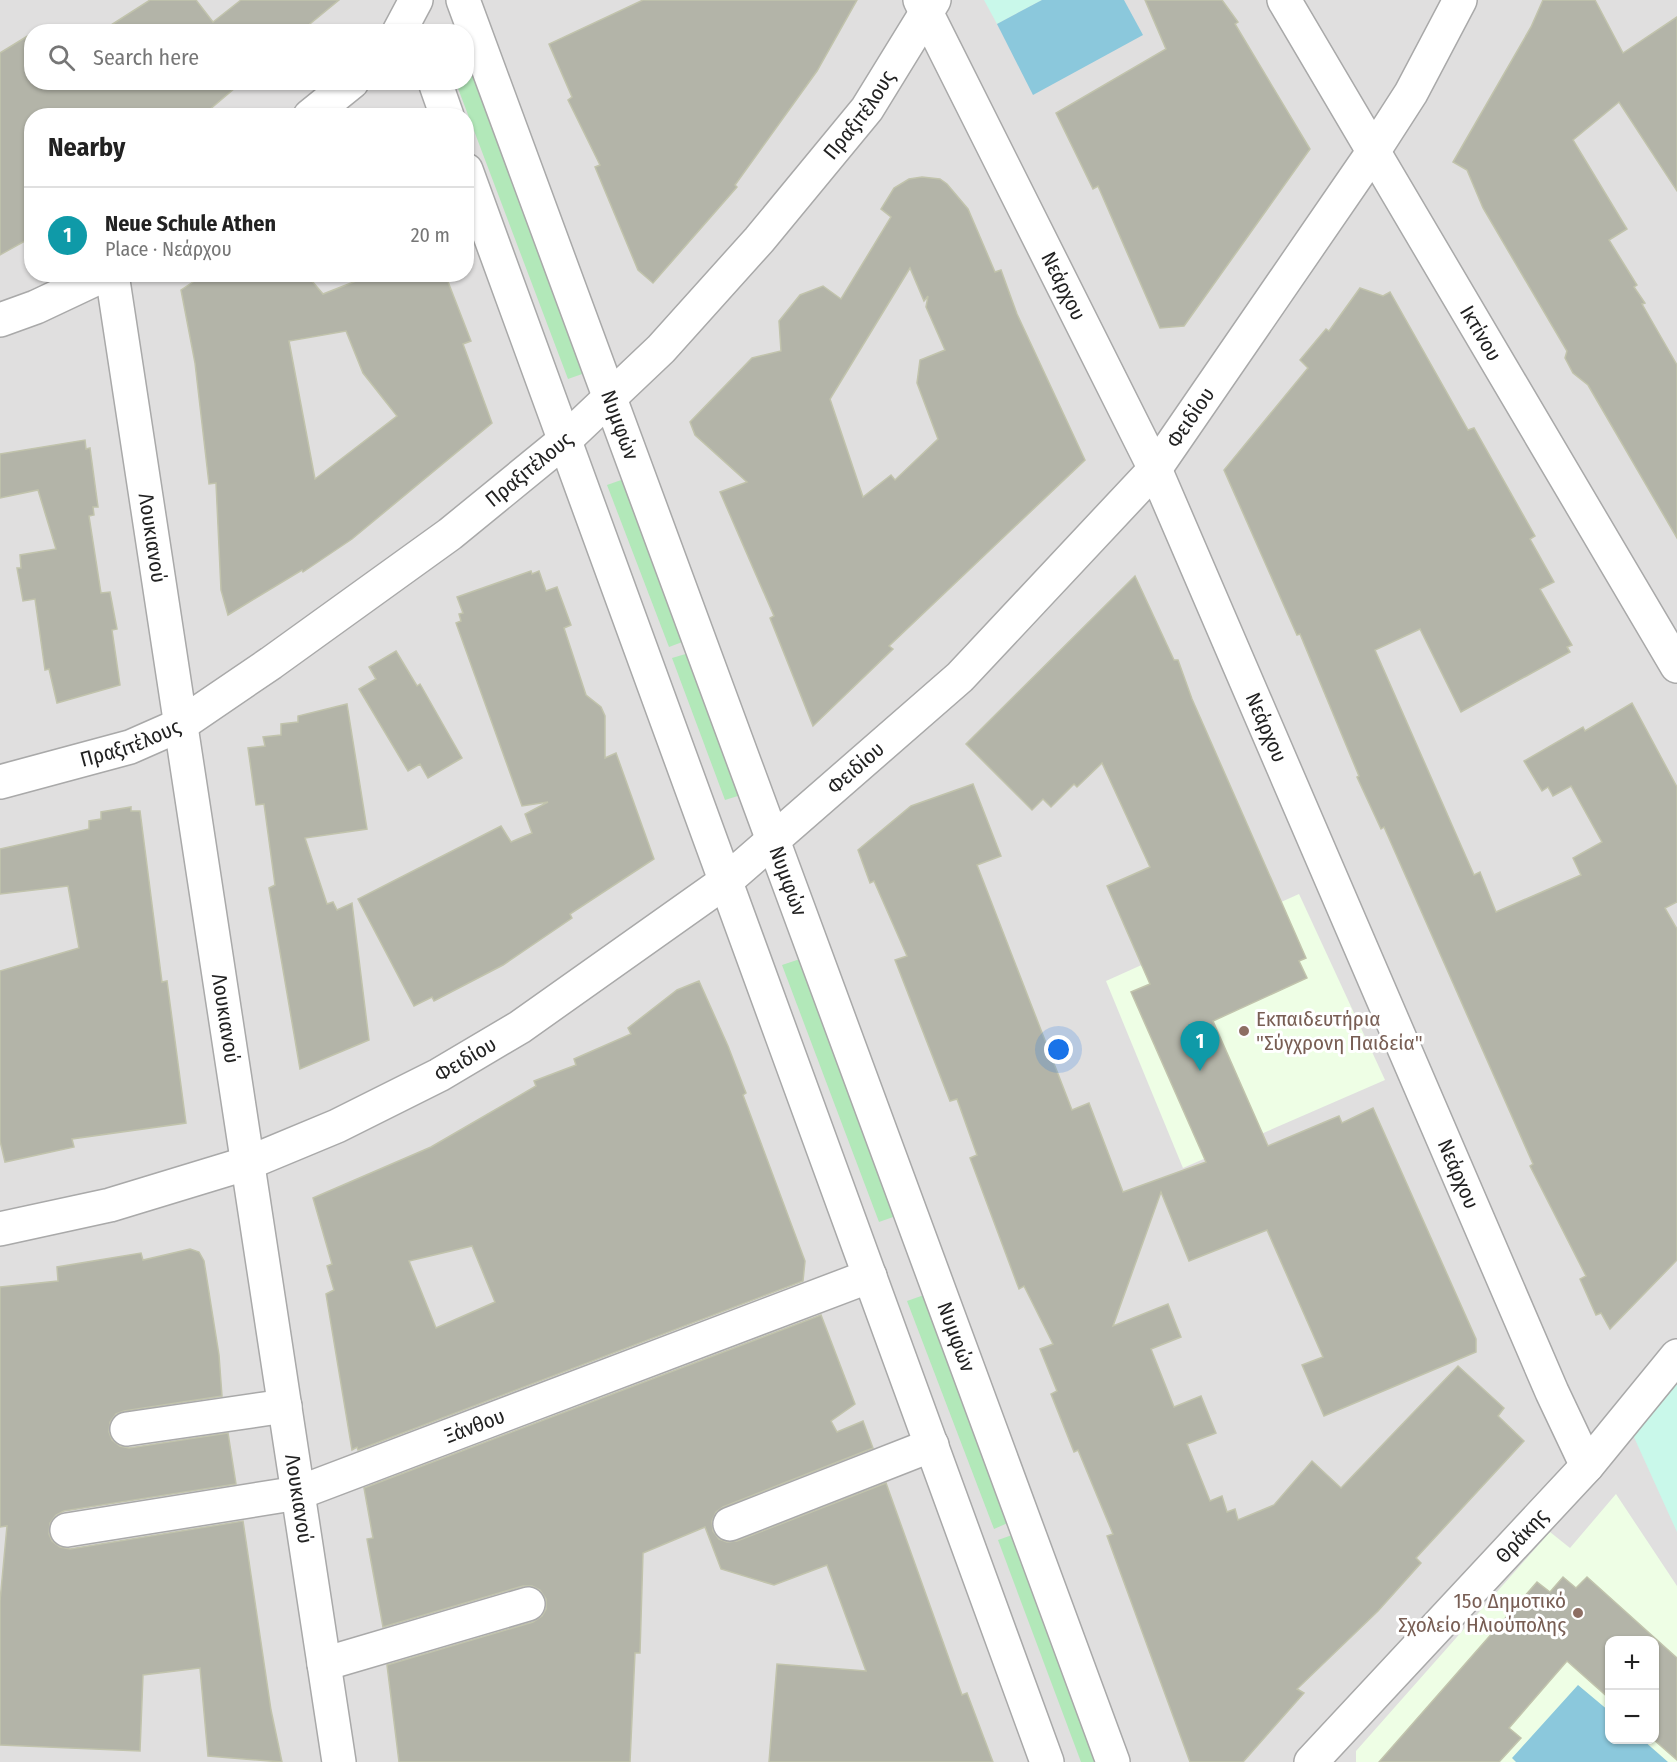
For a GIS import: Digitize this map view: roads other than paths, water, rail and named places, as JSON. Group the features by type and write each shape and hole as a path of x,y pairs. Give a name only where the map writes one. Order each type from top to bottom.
{"street":[{"name":"Νυμφών","path":"463,0 472,24"},
{"name":"Ικτίνου","path":"1284,0 1677,666"},
{"name":"Φειδίου","path":"0,1229 110,1205 248,1162 337,1126 449,1069 520,1027 726,880 960,677 1155,469 1373,152 1411,93 1460,0"},
{"name":"Πραξιτέλους","path":"0,782 130,747 180,724 272,663 450,534 565,440 661,350 759,240 867,109 927,4"},
{"name":"Νεάρχου","path":"927,4 1155,469 1547,1382 1587,1466"},
{"name":"Νυμφών","path":"474,30 1113,1762"},
{"path":"320,108 342,90"},
{"path":"438,90 444,108"},
{"path":"474,192 1047,1762"},
{"path":"0,320 36,307 89,282"},
{"name":"Λουκιανού","path":"113,282 339,1762"},
{"name":"Ξάνθου","path":"68,1530 298,1493 870,1276"},
{"name":"Θράκης","path":"1311,1762 1587,1466 1677,1356"},
{"path":"127,1429 285,1406"},
{"path":"730,1524 932,1445"},
{"path":"324,1664 528,1604"}],"place":[{"name":"Εκπαιδευτήρια \"Σύγχρονη Παιδεία\"","path":"1244,1031"},
{"name":"Neue Schule Athen","path":"1200,1071"},
{"name":"15ο Δημοτικό Σχολείο Ηλιούπολης","path":"1578,1613"}]}
